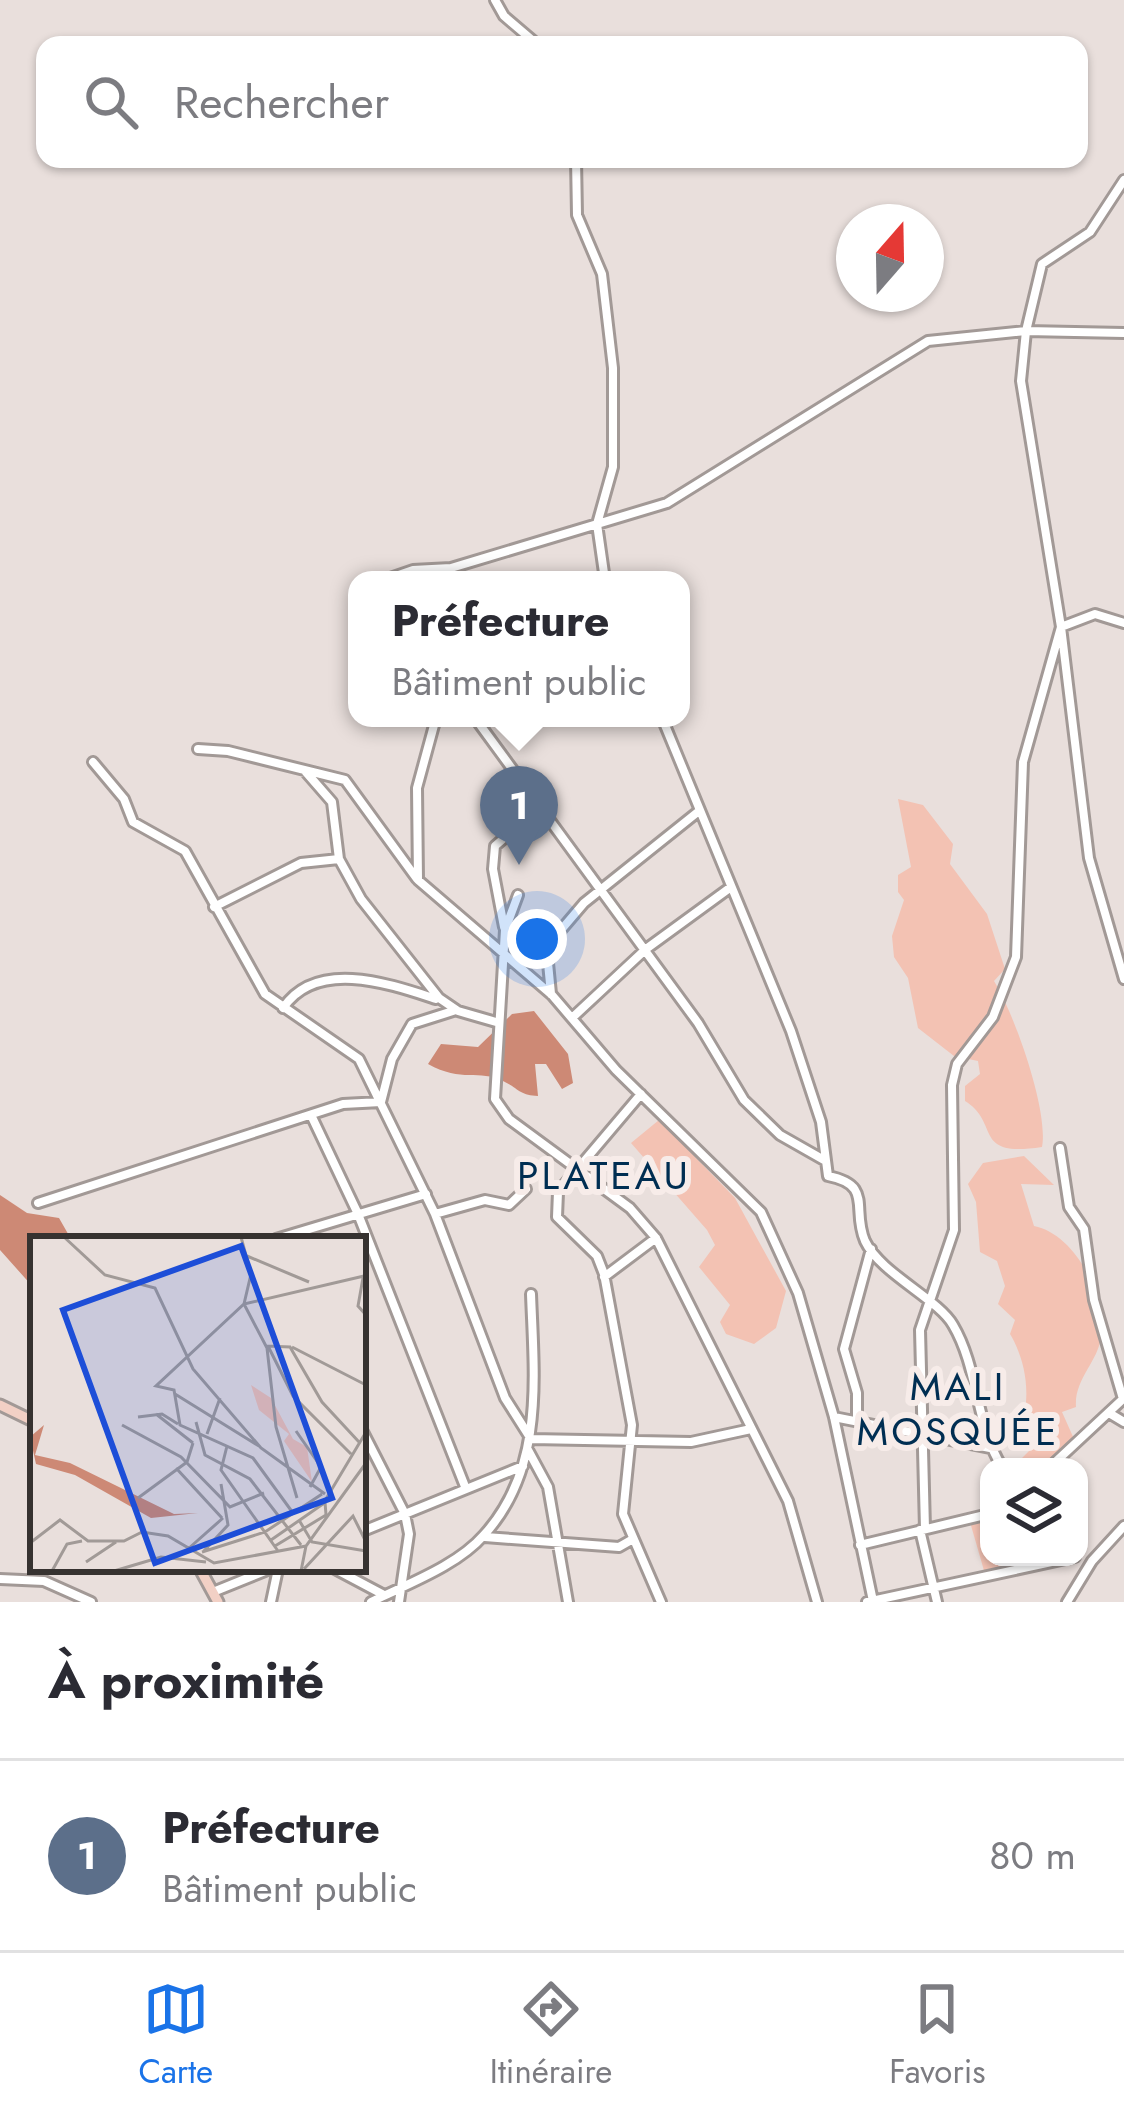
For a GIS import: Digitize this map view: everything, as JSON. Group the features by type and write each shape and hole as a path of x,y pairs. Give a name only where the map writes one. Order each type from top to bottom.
{"street":[{"path":"495,0 504,16 527,36"},
{"path":"576,168 577,215 602,274 613,368 613,467 597,524 604,571"},
{"path":"1124,180 1090,232 1042,264 1035,278 1021,381 1061,627 1089,858 1124,979"},
{"path":"410,571 451,568 667,503 928,341 1026,331 1124,333"},
{"path":"1061,627 1095,614 1124,622"},
{"path":"937,1602 922,1530 920,1433 926,1303 954,1230 951,1107 957,1064 993,1017 1016,957 1023,762 1061,627"},
{"path":"418,880 417,788 434,727"},
{"path":"482,727 598,892 646,950 744,1100 780,1135 826,1160"},
{"path":"666,727 790,1031 821,1122 827,1176 846,1180 856,1190 871,1249 844,1349 856,1393 857,1421"},
{"path":"198,749 228,751 345,780 418,880 552,995 641,1094 761,1212 798,1293 834,1417 870,1601 1035,1566"},
{"path":"93,762 124,799 133,821 185,851 249,973 284,1008 358,1059 435,1214 505,1398 548,1487 568,1602"},
{"path":"305,771 332,802 339,859 347,880 445,1002 496,1022"},
{"path":"541,806 496,846 493,869 505,953 496,1022 495,1100 509,1119 556,1149 574,1170 630,1208 656,1238 788,1501 817,1602"},
{"path":"552,995 548,963 555,938 598,892 699,811"},
{"path":"214,907 301,863 339,859"},
{"path":"572,1018 646,950 730,887"},
{"path":"505,930 518,895"},
{"path":"284,1008 293,993 338,980 377,979 445,1002"},
{"path":"381,1102 392,1059 412,1024 456,1010"},
{"path":"641,1094 558,1192 557,1217 597,1256 604,1277 632,1424 626,1443 623,1514 661,1602"},
{"path":"38,1203 343,1104 381,1102"},
{"path":"310,1115 358,1214 466,1489"},
{"path":"1060,1148 1069,1207 1084,1229 1094,1300 1124,1400 1060,1458"},
{"path":"435,1214 485,1201 508,1205 526,1189"},
{"path":"286,1236 426,1194"},
{"path":"604,1277 656,1238"},
{"path":"871,1249 926,1303 951,1320 968,1360 996,1458"},
{"path":"371,1602 484,1537 523,1466 530,1445 530,1294"},
{"path":"0,1405 30,1420"},
{"path":"1109,1413 1124,1422"},
{"path":"834,1417 990,1448"},
{"path":"530,1445 691,1442 752,1429"},
{"path":"366,1438 405,1514 410,1534 399,1602"},
{"path":"366,1530 523,1466"},
{"path":"860,1545 980,1516"},
{"path":"1067,1602 1092,1561 1124,1526"},
{"path":"484,1537 619,1547 633,1539"},
{"path":"1088,1560 1092,1561"},
{"path":"216,1597 268,1572"},
{"path":"271,1602 274,1572"},
{"path":"341,1572 385,1595"},
{"path":"0,1579 44,1581 91,1602"}],"shaded area":[{"path":"898,799 923,805 953,844 950,864 987,914 1005,969 994,981 1028,1062 1040,1110 1042,1147 1005,1148 996,1143 965,1101 965,1086 980,1074 978,1061 954,1056 918,1028 908,978 894,957 892,936 904,900 898,892 898,875 911,867"},
{"path":"534,1011 568,1054 573,1083 562,1089 546,1064 535,1064 538,1096 494,1078 451,1073 428,1064 441,1044 478,1047 512,1014"},
{"path":"659,1120 735,1198 786,1291 776,1328 754,1344 726,1334 720,1322 730,1305 699,1267 715,1245 707,1230 631,1143"},
{"path":"1024,1156 1054,1185 1021,1184 1034,1226 1049,1231 1075,1254 1099,1303 1102,1321 1096,1355 1079,1388 1076,1407 1062,1412 1074,1439 1052,1458 1022,1458 1029,1451 1019,1431 1026,1395 1024,1369 1010,1334 1015,1320 998,1304 1005,1286 997,1261 980,1252 976,1202 968,1184 983,1163"},
{"path":"0,1195 27,1213 59,1218 69,1236 30,1236 30,1284 0,1250"},
{"path":"980,1520 980,1557 970,1522"},
{"path":"983,1566 1016,1566 985,1574"}],"place":[{"name":"Préfecture","path":"519,865"}],"district":[{"name":"PLATEAU","path":"604,1175"},
{"name":"MALI MOSQUÉE","path":"958,1408"}]}
